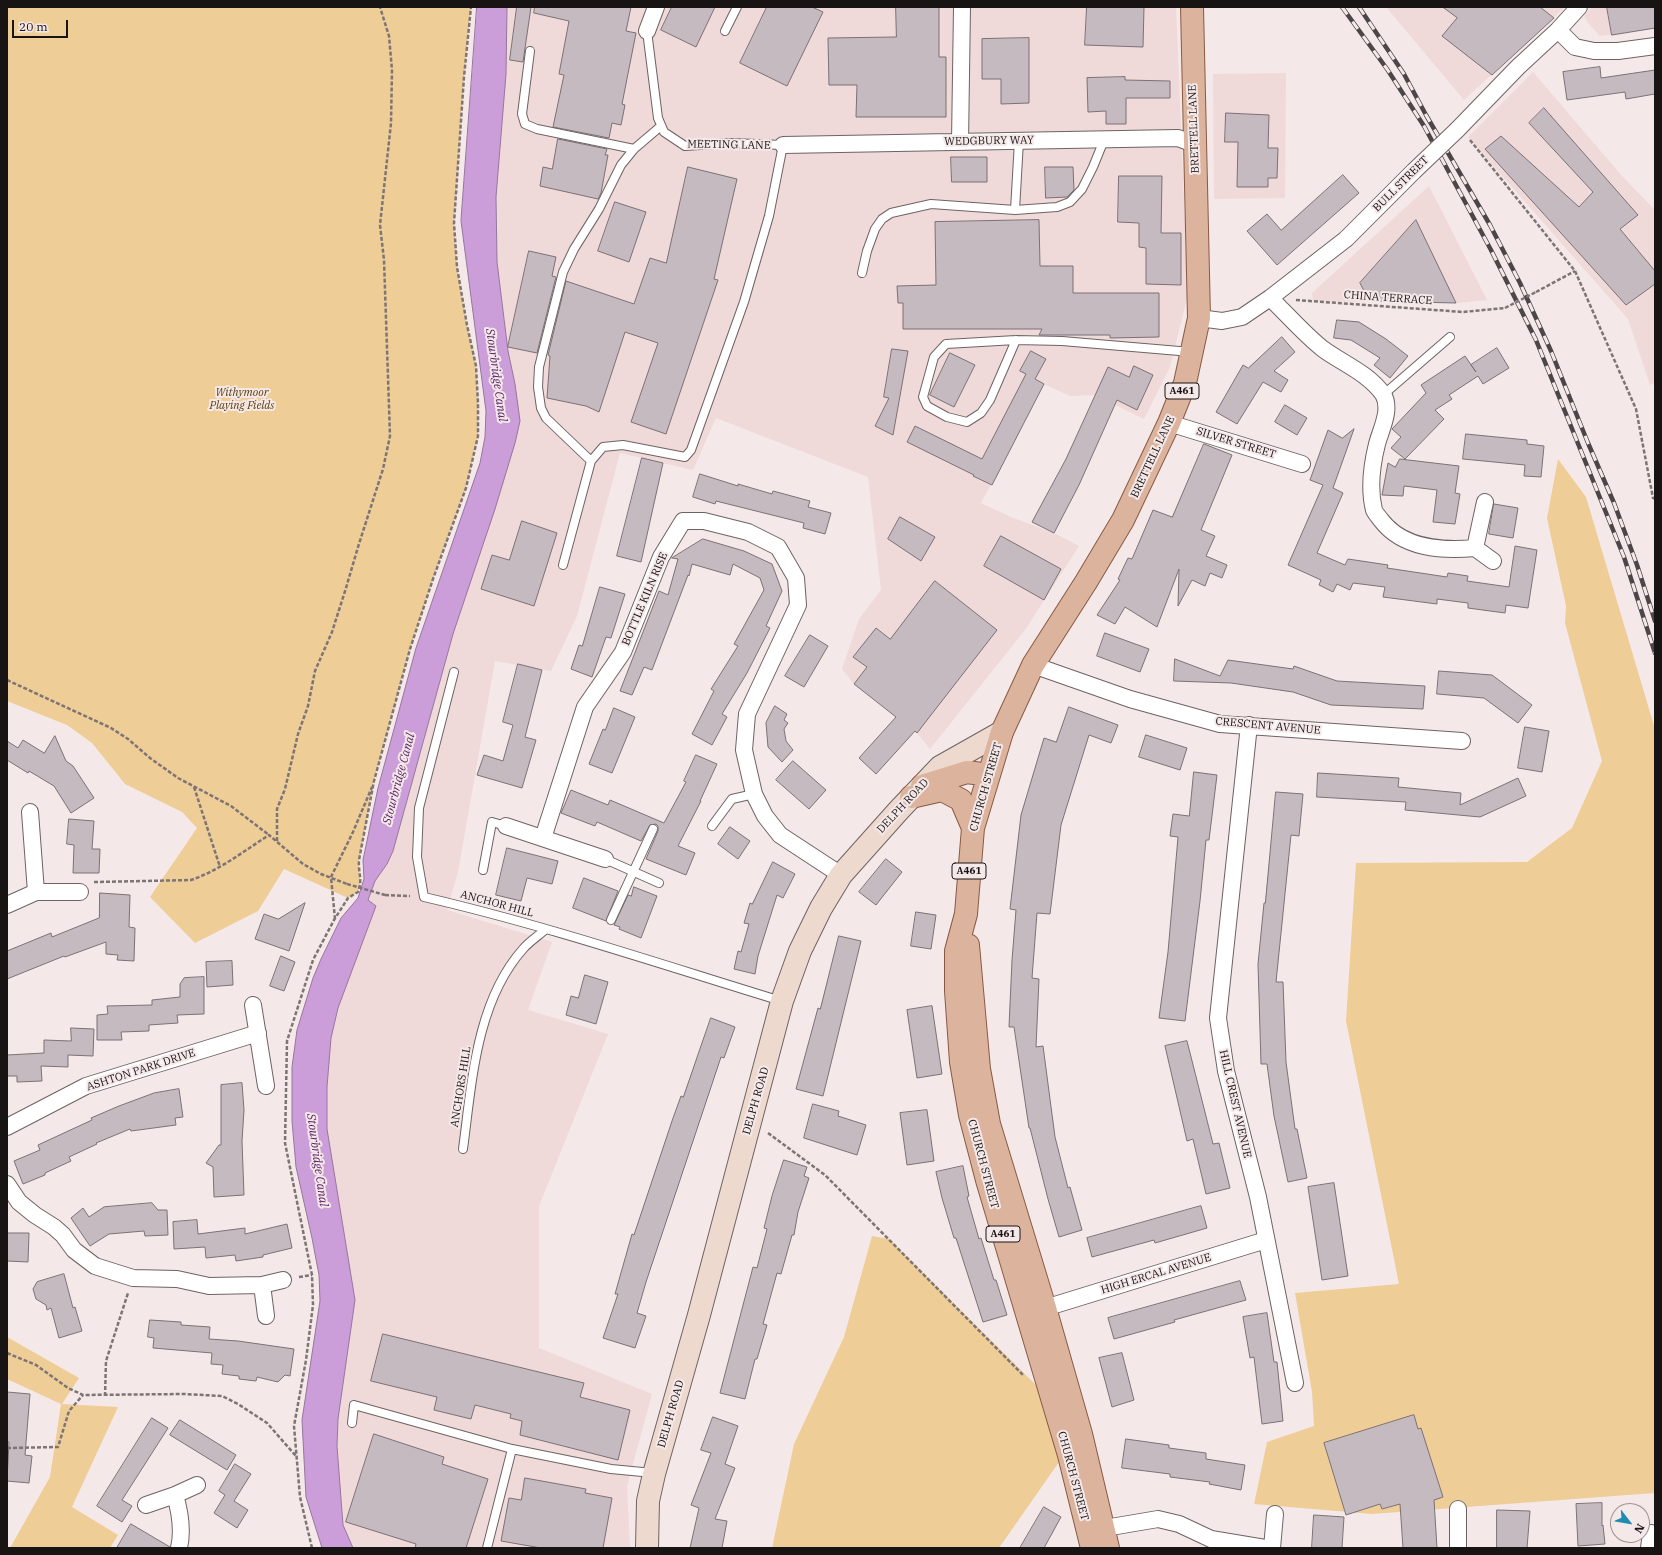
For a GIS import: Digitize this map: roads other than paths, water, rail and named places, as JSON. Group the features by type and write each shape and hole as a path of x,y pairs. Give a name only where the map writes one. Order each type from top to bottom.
{"main road":[{"name":"BRETTELL LANE","path":"1002,732 1033,666 1123,520 1169,423 1185,383 1199,318 1199,250 1194,144 1192,7"},
{"name":"CHURCH STREET","path":"1002,732 973,828 966,914 979,1069 989,1124 1045,1308 1107,1538"},
{"name":"DELPH ROAD","path":"647,1548 648,1501 654,1474 699,1314 782,1001 800,951 821,908 841,875 916,792 940,767 1002,732"},
{"path":"916,792 967,772 989,775"},
{"path":"916,792 942,790 960,800 973,828"},
{"name":"CHURCH STREET","path":"966,914 956,951 956,991 961,1062 970,1115 986,1180 1069,1455 1092,1548"}],"street":[{"path":"647,31 656,7"},
{"path":"960,142 962,7"},
{"name":"BULL STREET","path":"1199,318 1222,321 1242,317 1270,298 1346,239 1518,66 1558,30 1579,7"},
{"path":"1558,30 1575,47 1594,51 1618,51 1655,46"},
{"name":"WEDGBURY WAY","path":"783,145 1178,138 1194,144"},
{"path":"1270,298 1322,348 1365,376 1384,395 1387,413 1377,444 1371,477 1374,511 1387,528 1409,541 1429,548 1455,550 1475,548 1493,561"},
{"name":"SILVER STREET","path":"1169,423 1302,464"},
{"path":"1475,548 1485,502"},
{"name":"BOTTLE KILN RISE","path":"543,838 585,707 623,652 662,557 683,521 704,521 748,532 778,546 796,578 798,605 747,714 744,750 754,794 764,816 780,834 841,875"},
{"name":"CRESCENT AVENUE","path":"1033,666 1137,701 1220,724 1462,741"},
{"name":"HILL CREST AVENUE","path":"1249,725 1218,1018 1226,1071 1258,1197 1295,1383"},
{"path":"30,812 36,892"},
{"path":"506,826 605,859"},
{"path":"7,905 36,892 85,887"},
{"path":"253,1004 266,1086"},
{"name":"ASHTON PARK DRIVE","path":"7,1127 86,1086 258,1033"},
{"path":"7,1184 19,1202 35,1215 54,1227 63,1235 78,1254 95,1266 134,1278 177,1279 209,1286 262,1285 283,1280"},
{"name":"HIGH ERCAL AVENUE","path":"1045,1308 1266,1240"},
{"path":"262,1285 266,1316"},
{"path":"146,1505 175,1495 197,1484"},
{"path":"175,1495 179,1508 179,1548"},
{"path":"1458,1509 1458,1548"},
{"path":"1272,1548 1275,1514"},
{"path":"1107,1538 1158,1519 1179,1524 1211,1539 1265,1548"}],"lane":[{"path":"725,32 737,7"},
{"path":"591,461 546,418 541,408 538,387 539,367 563,272 574,249 599,209 621,165 634,149 661,126 658,118 647,31"},
{"path":"530,51 522,114 526,124 537,129 634,149"},
{"name":"MEETING LANE","path":"661,126 664,132 685,146 730,143 783,145"},
{"path":"862,273 867,251 875,229 882,219 892,213 931,204 1015,210 1057,207 1070,202 1082,190 1093,168 1104,140"},
{"path":"1015,210 1019,141"},
{"path":"563,565 591,461 603,447 623,445 685,457 691,450 744,302 769,216 783,145"},
{"path":"1384,395 1450,337"},
{"path":"1016,340 990,400 981,413 967,422 947,417 927,406 923,397 934,357 946,344 1016,340 1062,341 1192,352"},
{"name":"ANCHOR HILL","path":"454,672 419,808 417,857 424,897 469,907 546,929 782,1001"},
{"path":"712,826 732,799 754,794"},
{"path":"483,870 492,822 506,826"},
{"path":"611,920 653,829"},
{"path":"605,859 658,883"},
{"name":"ANCHORS HILL","path":"463,1149 476,1056 489,1009 506,972 523,949 546,929"},
{"path":"352,1423 354,1405 512,1449 611,1469 654,1474"},
{"path":"487,1548 512,1449"}],"water":[{"name":"Stourbridge Canal","path":"477,7 507,7 506,74 496,197 497,262 508,351 515,384 520,421 515,443 495,509 453,634 393,851 387,864 375,881 368,900 376,906 338,1008 331,1038 327,1087 327,1129 355,1300 338,1419 337,1446 343,1525 353,1548 322,1548 306,1497 302,1420 320,1301 319,1275 296,1167 292,1121 292,1067 297,1030 313,978 341,918 358,898 364,879 363,860 378,788 416,648 480,463 485,437 486,411 461,221"}],"railway":[{"path":"1342,7 1387,69 1424,126 1491,250 1536,340 1624,557 1655,653"},
{"path":"1359,7 1404,74 1490,225 1520,283 1551,351 1614,503 1637,565 1655,621"}],"park label":[{"name":"Withymoor Playing Fields","path":"242,399"}]}
